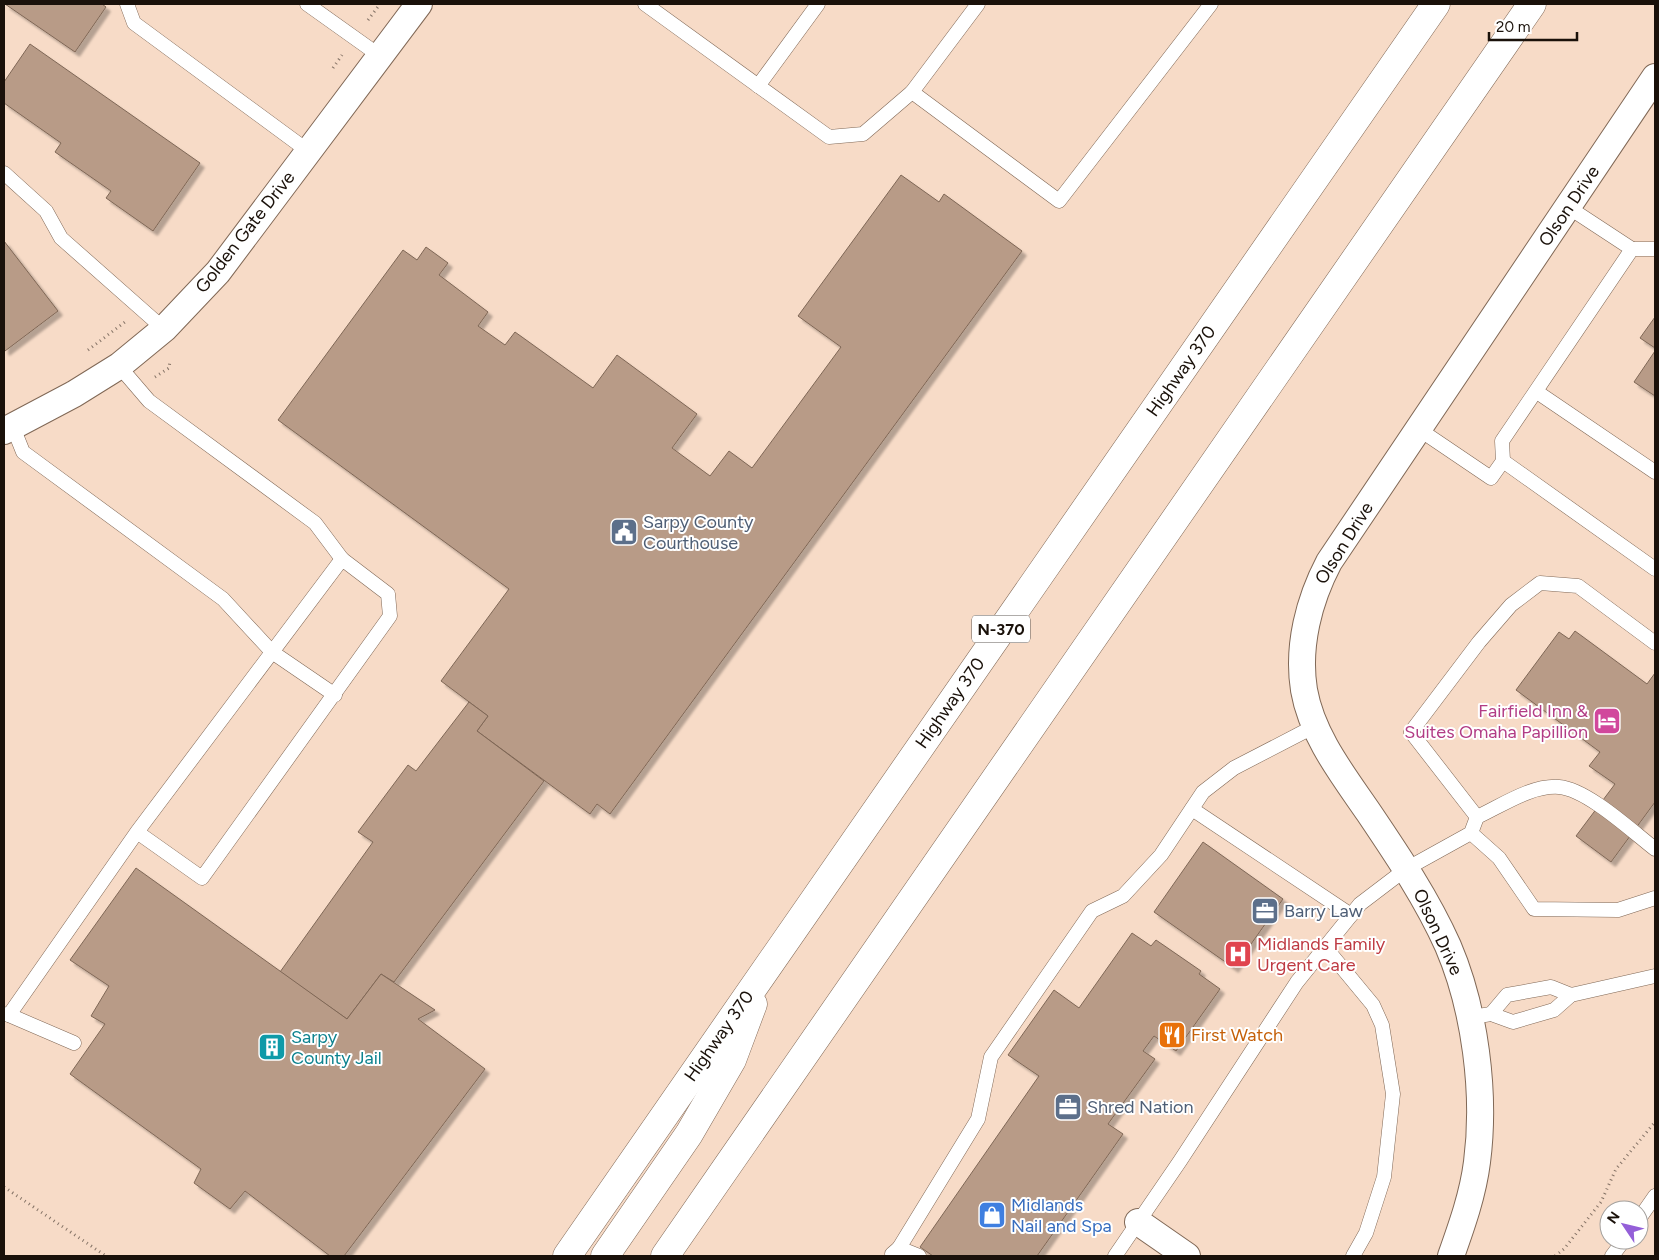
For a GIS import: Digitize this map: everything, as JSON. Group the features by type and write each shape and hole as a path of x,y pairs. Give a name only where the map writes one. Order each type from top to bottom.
{"highway":[{"name":"Highway 370","path":"567,1256 1436,4"},
{"path":"665,1256 1532,4"},
{"path":"606,1256 689,1134 732,1060 768,965"}],"street":[{"name":"Golden Gate Drive","path":"8,429 74,394 119,366 164,329 218,272 419,4"},
{"name":"Olson Drive","path":"1451,1256 1467,1210 1477,1162 1480,1114 1481,1015 1448,947 1406,869 1332,759 1316,726 1304,690 1302,659 1305,631 1316,587 1329,562 1420,430 1655,77"},
{"path":"1138,1222 1187,1256"}],"lane":[{"path":"127,4 134,23 308,151"},
{"path":"307,4 380,56"},
{"path":"645,4 829,138 863,134 912,92 978,4"},
{"path":"758,86 818,4"},
{"path":"912,92 1060,201 1211,4"},
{"path":"4,173 46,212 61,238 164,329"},
{"path":"1568,207 1632,249 1655,249"},
{"path":"1420,430 1492,478 1503,461 1502,441 1537,392 1632,249"},
{"path":"119,366 149,401 315,523 342,559 388,594 390,616 202,878 137,832"},
{"path":"1537,392 1655,472"},
{"path":"8,429 23,452 223,599 272,652 334,695"},
{"path":"1503,461 1655,569"},
{"path":"74,1043 6,1015 137,832 342,559"},
{"path":"1477,817 1411,732 1479,642 1511,606 1540,583 1578,586 1655,642"},
{"path":"919,1256 895,1254 978,1119 990,1057 1092,911 1123,896 1161,855 1203,792 1234,768 1316,726"},
{"path":"1114,1256 1297,982 1352,915 1376,890 1406,869 1472,833 1477,817 1533,792 1561,787 1592,800 1655,850"},
{"path":"1192,809 1352,915"},
{"path":"1472,833 1499,858 1534,909 1618,910 1655,898"},
{"path":"1326,947 1373,1005 1382,1025 1393,1094 1384,1177 1366,1233 1353,1256"},
{"path":"1481,1015 1513,1022 1554,1010 1571,995 1655,976"},
{"path":"1481,1015 1507,995 1551,987 1571,995"}],"path":[{"path":"327,76 380,4"},
{"path":"83,354 142,309"},
{"path":"1555,1256 1564,1249 1601,1202 1616,1169 1655,1122"},
{"path":"4,1187 106,1256"}],"building":[{"path":"5,4 102,4 106,7 75,52"},
{"path":"30,44 200,163 153,231 106,198 111,191 55,152 61,143 4,103 4,82"},
{"name":"Sarpy County Courthouse","path":"901,175 939,202 944,194 1022,251 610,814 597,804 590,814 477,731 488,716 441,681 509,589 278,420 403,250 417,260 426,247 448,263 439,275 488,312 478,326 505,345 515,332 593,388 617,355 697,414 672,448 710,476 729,451 752,468 841,347 798,316"},
{"path":"4,241 58,311 5,351 4,349"},
{"path":"1655,317 1655,348 1640,338"},
{"path":"1655,351 1655,396 1634,382"},
{"name":"Fairfield Inn & Suites Omaha Papillion","path":"1575,631 1647,684 1655,673 1655,802 1611,862 1576,836 1615,784 1589,766 1600,752 1516,690 1559,632 1569,639"},
{"path":"469,702 488,716 477,731 544,781 394,982 381,974 347,1019 280,972 373,842 358,832 408,765 416,771"},
{"path":"1203,842 1283,899 1234,968 1154,912"},
{"name":"Sarpy County Jail","path":"136,868 347,1019 381,974 435,1010 418,1019 485,1069 344,1256 330,1256 245,1191 230,1209 194,1183 201,1169 70,1074 105,1024 91,1016 109,986 70,960"},
{"path":"1132,933 1151,946 1156,940 1201,971 1199,974 1220,989 1176,1051 1154,1036 1143,1051 1155,1059 1108,1124 1123,1134 1037,1256 933,1256 920,1247 1039,1076 1008,1055 1054,990 1079,1008"}],"place":[{"name":"Sarpy County Courthouse","path":"624,532"},
{"name":"Fairfield Inn & Suites Omaha Papillion","path":"1607,721"},
{"name":"Barry Law","path":"1265,911"},
{"name":"Midlands Family Urgent Care","path":"1238,954"},
{"name":"First Watch","path":"1172,1035"},
{"name":"Sarpy County Jail","path":"272,1047"},
{"name":"Shred Nation","path":"1068,1107"},
{"name":"Midlands Nail and Spa","path":"992,1215"}]}
